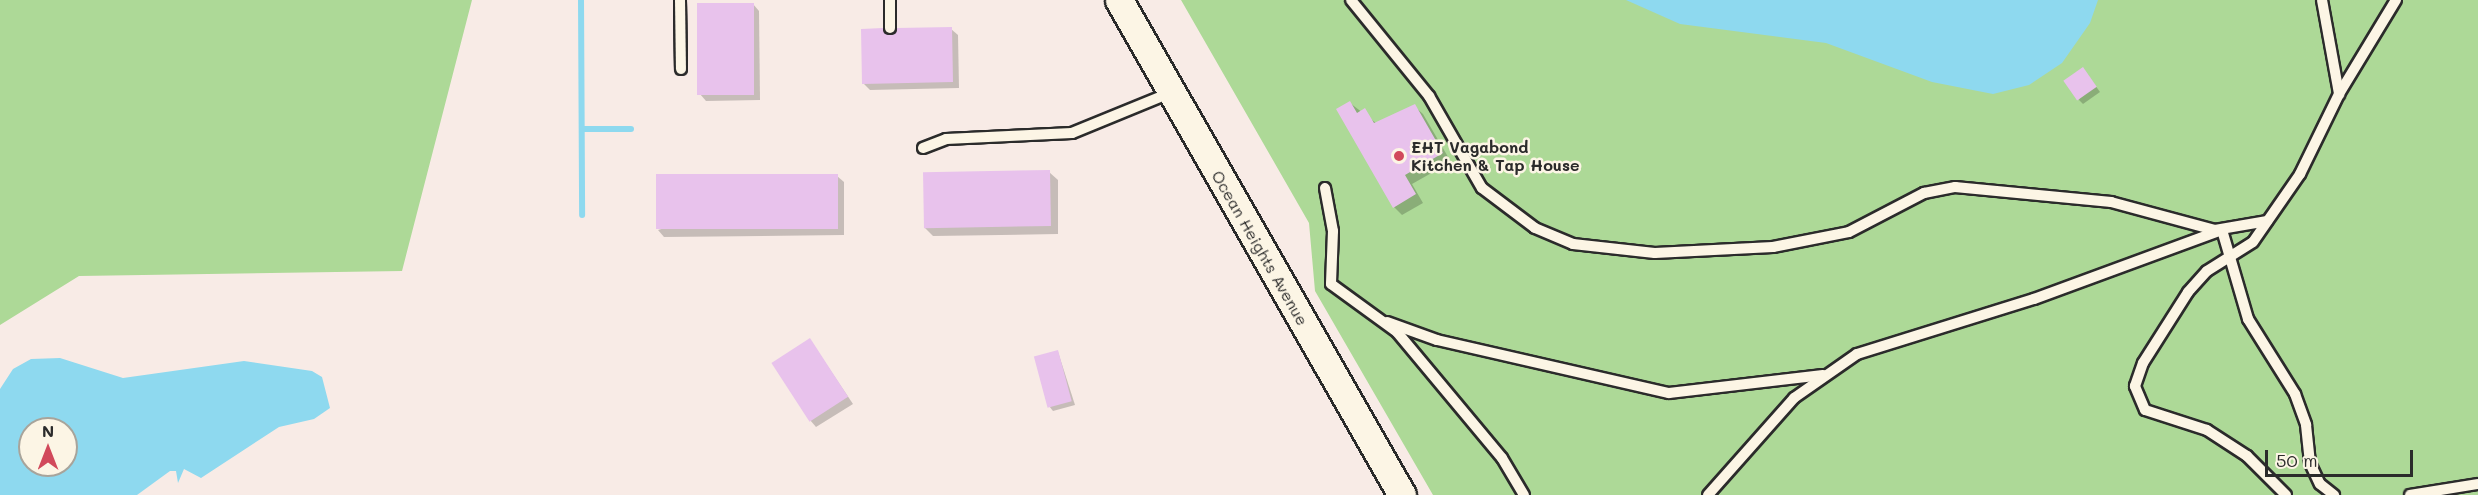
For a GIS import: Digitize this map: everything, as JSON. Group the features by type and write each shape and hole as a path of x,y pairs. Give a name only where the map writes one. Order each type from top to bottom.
{"main road":[{"name":"Ocean Heights Avenue","path":"1119,0 1402,495"}],"lane":[{"path":"680,0 681,69"},
{"path":"890,0 890,28"},
{"path":"1352,0 1423,87 1482,188 1535,228 1574,244 1655,254 1773,248 1849,232 1924,193 1954,187 2111,202 2222,230"},
{"path":"2322,0 2339,94"},
{"path":"2286,495 2247,456 2216,435 2150,413 2136,399 2137,375 2170,316 2196,282 2232,254 2253,242 2316,150 2339,94 2396,0"},
{"path":"923,148 946,139 1072,133 1172,92"},
{"path":"1325,188 1333,231 1331,284 1387,322 1502,458 1524,495"},
{"path":"1708,495 1794,398 1824,375 1870,348 2024,303 2222,230 2267,221"},
{"path":"2222,230 2232,254 2248,319 2295,394 2310,463 2320,484 2334,495"},
{"path":"1387,322 1459,346 1674,393 1824,375"},
{"path":"2410,495 2478,484"}],"green space":[{"path":"0,0 472,0 402,271 79,276 0,325"},
{"path":"1181,0 2478,0 2478,495 1433,495 1315,291 1309,223"}],"water":[{"path":"1626,0 2098,0 2090,23 2062,63 2029,85 1993,94 1932,82 1826,43 1680,24"},
{"path":"60,358 123,378 244,361 312,371 322,377 330,408 314,419 279,427 201,478 184,469 178,483 176,471 170,471 137,495 0,495 0,389 13,369 31,359"}],"building":[{"path":"697,3 754,3 754,95 697,95"},
{"path":"952,27 953,82 862,84 861,29 883,28 891,35 897,28"},
{"path":"2083,67 2097,87 2077,100 2063,81"},
{"name":"EHT Vagabond Kitchen & Tap House","path":"1350,101 1357,113 1365,108 1374,123 1415,104 1443,153 1405,175 1416,194 1393,208 1336,109"},
{"path":"1050,170 1051,226 924,228 923,172"},
{"path":"656,174 838,174 838,229 656,229"},
{"path":"810,338 848,397 810,422 771,363"},
{"path":"1058,350 1072,401 1048,408 1034,356"}],"waterway":[{"path":"581,0 582,215"},
{"path":"582,129 631,129"}],"place":[{"name":"EHT Vagabond Kitchen & Tap House","path":"1399,156"}]}
